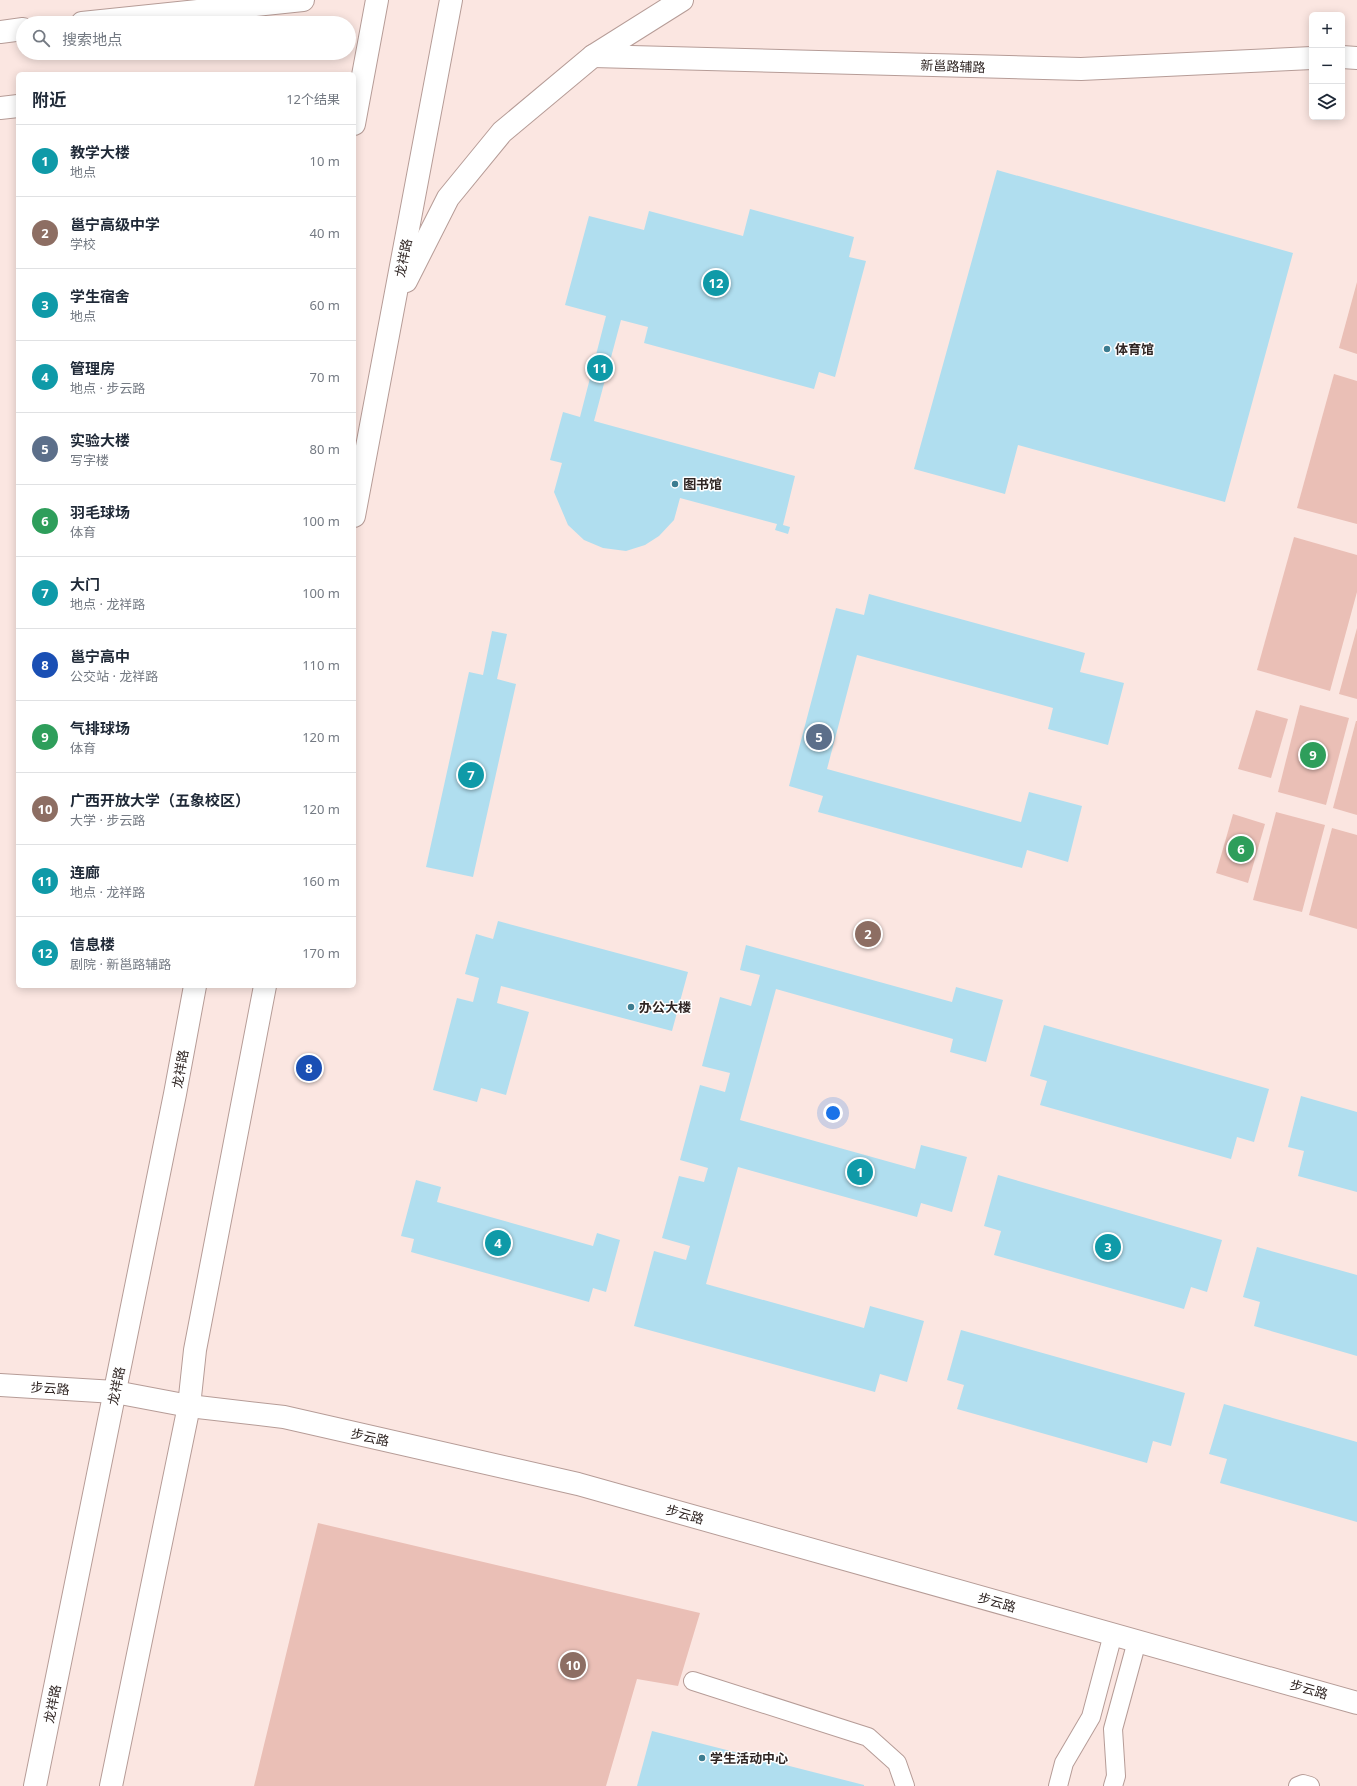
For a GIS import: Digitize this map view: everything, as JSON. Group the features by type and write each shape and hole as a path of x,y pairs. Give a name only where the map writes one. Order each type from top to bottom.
{"main road":[{"path":"149,16 303,0"},
{"path":"356,113 377,0"},
{"name":"龙祥路","path":"356,506 451,0"},
{"path":"395,303 448,198 502,132 593,56 682,0"},
{"path":"0,32 16,30"},
{"name":"新邕路辅路","path":"593,56 1081,69 1309,58"},
{"path":"1345,57 1357,58"},
{"path":"0,108 16,106"},
{"name":"龙祥路","path":"35,1786 175,1094 195,988"},
{"path":"112,1786 189,1406 195,1350 264,988"},
{"name":"步云路","path":"0,1385 115,1392 189,1406 284,1418 578,1484 1357,1703"}],"lane":[{"path":"1058,1786 1064,1763 1091,1717 1113,1634"},
{"path":"1113,1786 1116,1776 1114,1729 1137,1641"},
{"path":"693,1680 868,1737 897,1763 905,1786"},
{"path":"1298,1786 1303,1784 1310,1786"}],"shaded area":[{"path":"1357,282 1357,354 1339,348"},
{"path":"1334,374 1357,381 1357,524 1297,508"},
{"path":"1294,537 1357,555 1357,592 1330,691 1257,670"},
{"path":"1357,628 1357,699 1339,694"},
{"path":"1300,705 1349,718 1326,805 1278,792"},
{"path":"1256,710 1288,719 1271,778 1238,769"},
{"path":"1357,721 1357,815 1333,808"},
{"path":"1276,812 1325,825 1302,912 1253,900"},
{"path":"1233,814 1265,824 1248,883 1216,873"},
{"path":"1332,828 1357,835 1357,929 1309,915"},
{"path":"318,1523 700,1613 678,1686 637,1679 606,1786 254,1786"}],"building":[{"name":"体育馆","path":"997,170 1293,253 1225,502 1018,445 1005,494 914,469"},
{"path":"750,209 854,237 849,257 866,261 835,377 819,372 814,389 644,343 648,327 621,320 594,421 795,476 783,525 790,527 788,534 775,530 777,524 680,498 674,520 659,536 645,545 626,551 603,548 584,540 568,525 554,492 562,463 550,460 563,412 580,417 606,316 565,305 589,216 644,230 649,211 743,236"},
{"path":"869,594 1085,653 1080,672 1124,683 1108,745 1048,729 1053,708 857,655 827,769 1021,822 1029,792 1082,806 1068,862 1027,850 1022,868 818,812 823,796 789,786 836,608 864,615"},
{"path":"492,631 507,634 497,679 516,684 473,877 426,867 469,672 483,675"},
{"name":"办公大楼","path":"498,921 688,972 672,1031 501,986 497,1003 529,1012 506,1095 481,1088 477,1102 433,1090 457,998 473,1002 479,978 465,974 476,934 493,939"},
{"path":"746,945 952,1002 956,987 1003,1000 986,1062 950,1052 953,1039 776,989 740,1120 915,1169 921,1145 967,1157 952,1212 921,1203 917,1217 738,1167 706,1284 864,1328 870,1306 924,1321 907,1382 880,1374 875,1392 634,1326 654,1251 686,1260 690,1246 662,1238 679,1176 704,1182 708,1168 680,1160 700,1085 725,1092 730,1073 702,1066 720,997 751,1006 760,975 740,970"},
{"path":"1044,1025 1269,1089 1254,1142 1237,1137 1231,1159 1040,1105 1047,1081 1030,1076"},
{"path":"1301,1096 1357,1112 1357,1192 1298,1176 1304,1151 1288,1147"},
{"path":"998,1175 1222,1240 1207,1292 1191,1287 1184,1309 994,1255 1001,1231 984,1226"},
{"path":"416,1180 441,1187 437,1202 593,1246 597,1233 620,1240 606,1292 593,1288 589,1302 411,1252 414,1239 401,1236"},
{"path":"1257,1247 1357,1275 1357,1356 1254,1326 1260,1302 1243,1297"},
{"path":"961,1330 1185,1393 1171,1446 1153,1441 1147,1463 957,1409 964,1385 947,1380"},
{"path":"1224,1404 1357,1442 1357,1522 1220,1483 1227,1459 1209,1454"},
{"name":"学生活动中心","path":"652,1731 864,1785 864,1786 637,1786"}],"place":[{"name":"信息楼","path":"716,283"},
{"name":"体育馆","path":"1107,349"},
{"name":"连廊","path":"600,368"},
{"name":"图书馆","path":"675,484"},
{"name":"实验大楼","path":"819,737"},
{"name":"气排球场","path":"1313,755"},
{"name":"大门","path":"471,775"},
{"name":"羽毛球场","path":"1241,849"},
{"name":"邕宁高级中学","path":"868,934"},
{"name":"办公大楼","path":"631,1007"},
{"name":"邕宁高中","path":"309,1068"},
{"name":"教学大楼","path":"860,1172"},
{"name":"管理房","path":"498,1243"},
{"name":"学生宿舍","path":"1108,1247"},
{"name":"广西开放大学（五象校区）","path":"573,1665"},
{"name":"学生活动中心","path":"702,1758"}]}
